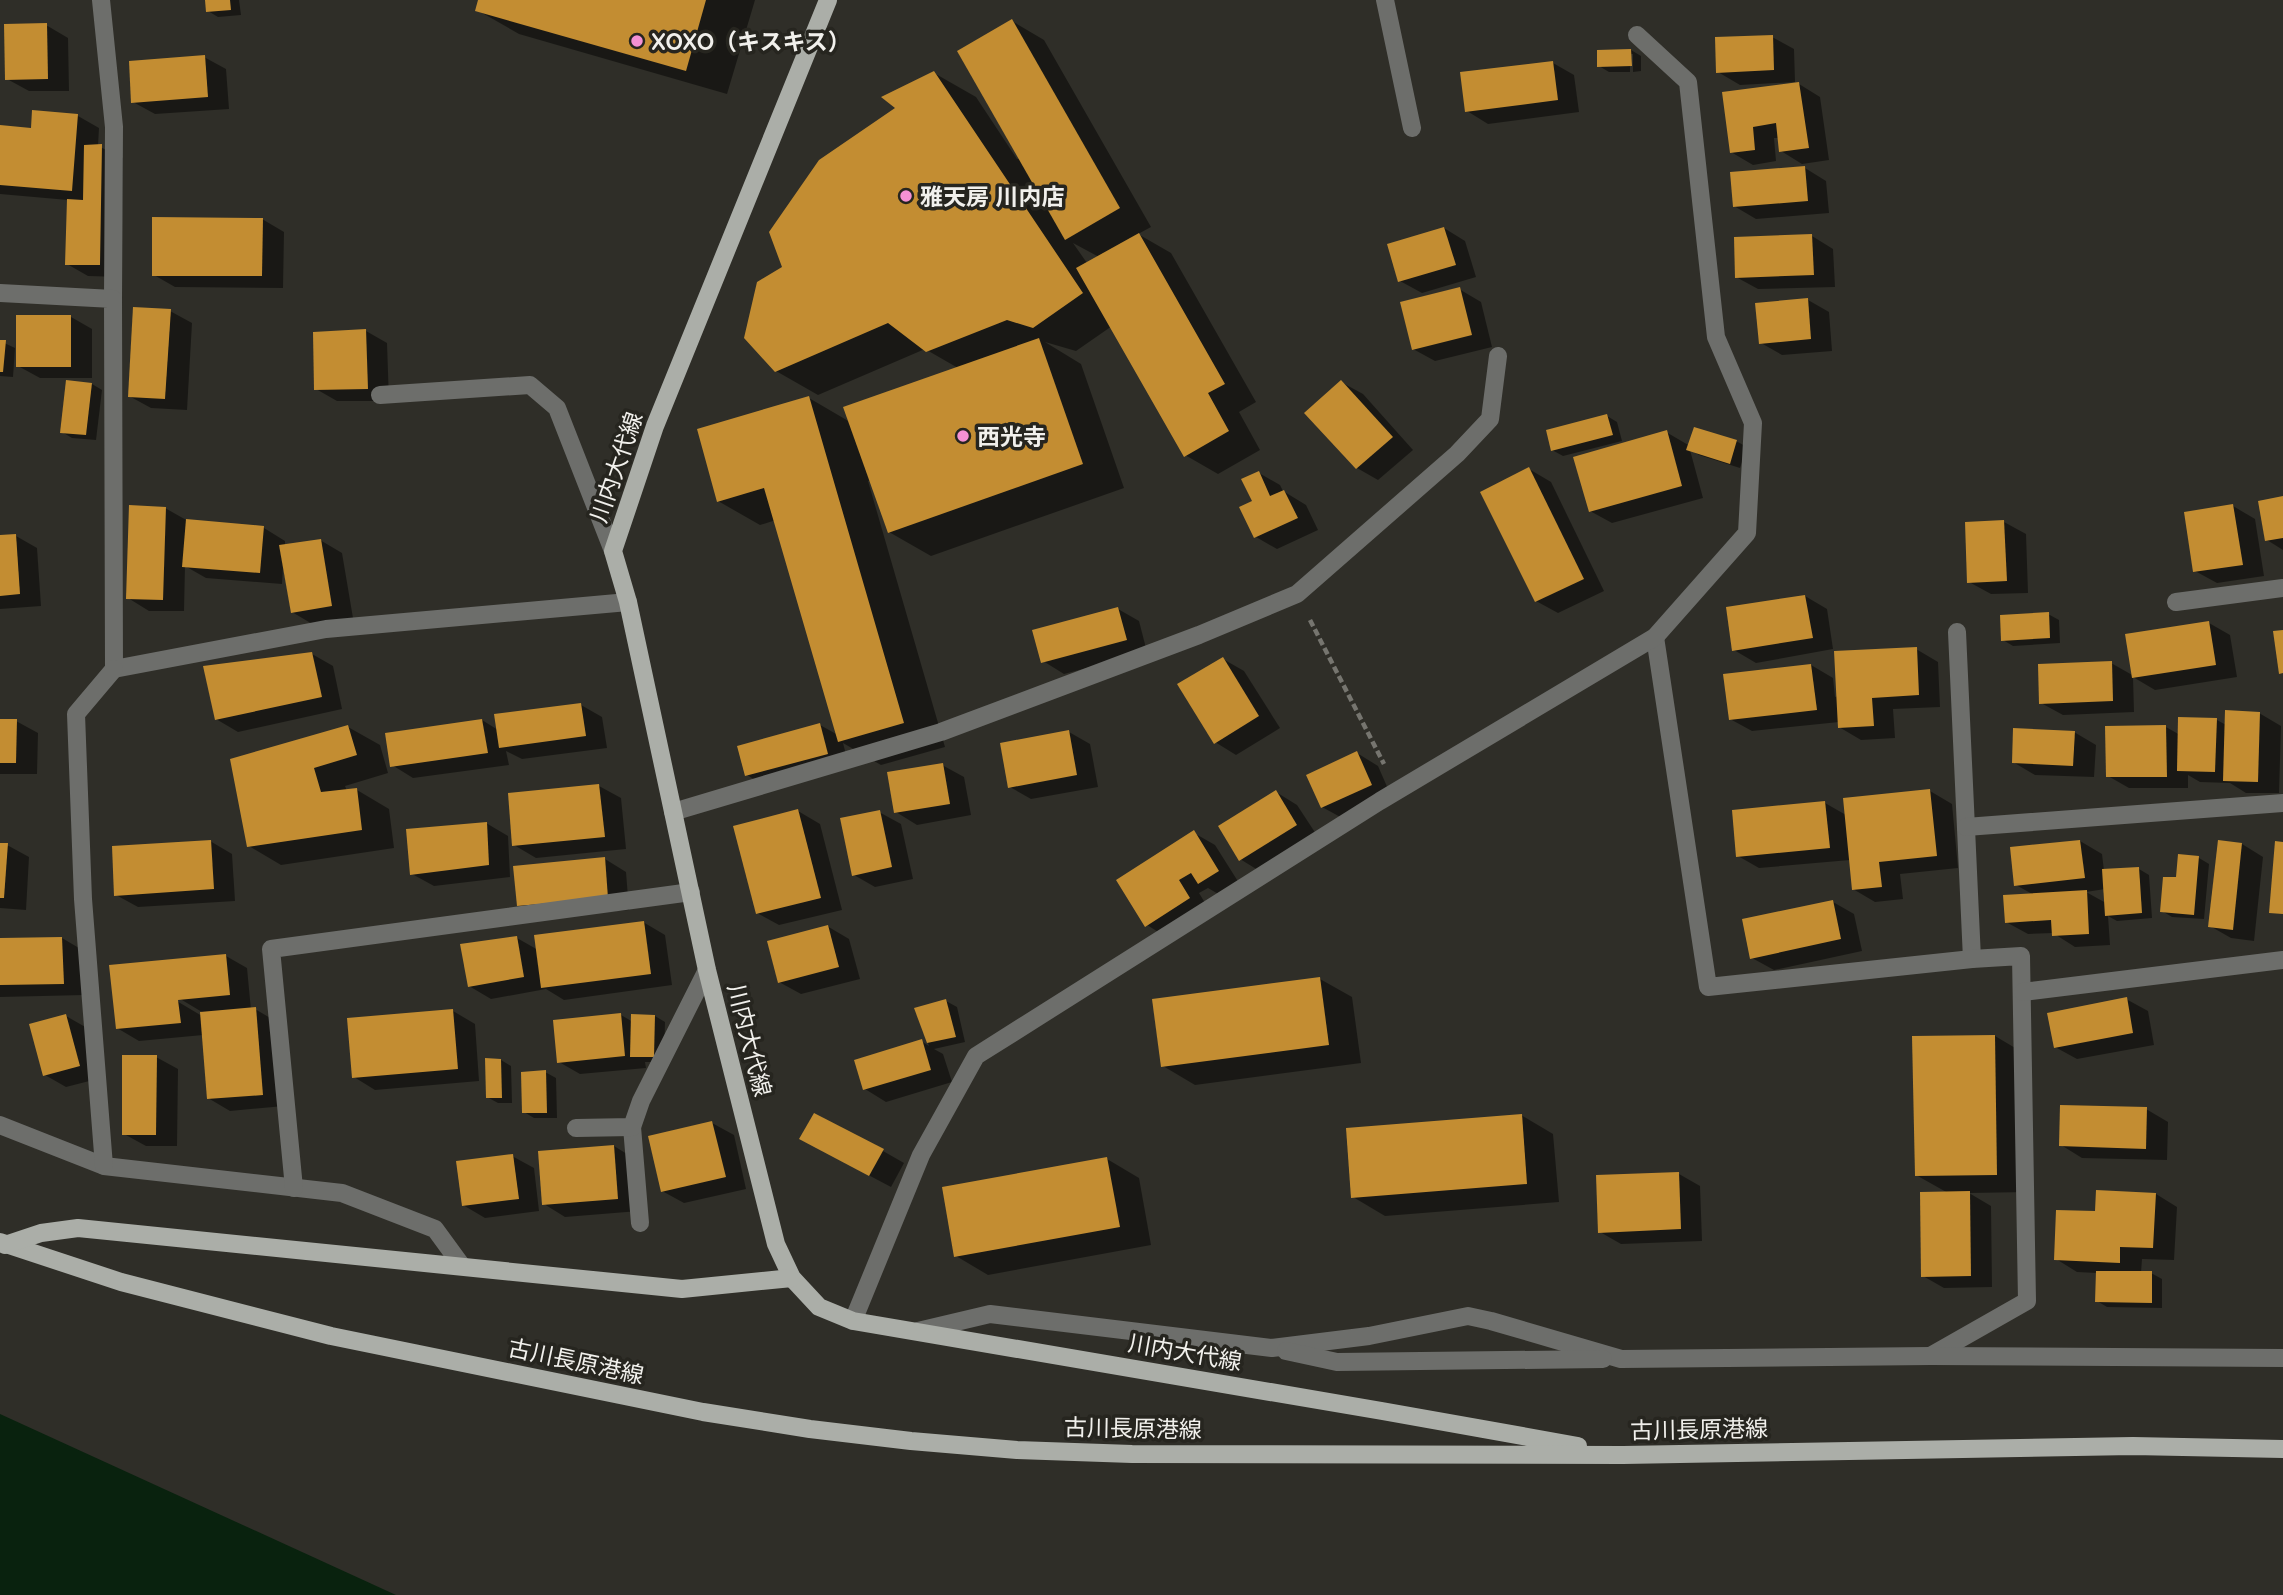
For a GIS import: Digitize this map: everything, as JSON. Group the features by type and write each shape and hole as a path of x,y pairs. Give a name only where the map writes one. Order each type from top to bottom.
{"main road":[{"name":"川内大代線","path":"828,0 655,426 612,551 628,602 707,970 776,1244 792,1278 819,1307 853,1321 1382,1410 1623,1455"},
{"name":"古川長原港線","path":"2,1244 41,1233 78,1228 682,1289 792,1278"},
{"name":"古川長原港線","path":"2,1244 121,1282 331,1336 612,1394 810,1429 1017,1450 1132,1454 1623,1455 2133,1446 2283,1449"}],"street":[{"path":"101,0 114,127 114,668 76,714 83,899 104,1166"},
{"path":"1385,0 1412,128"},
{"path":"853,1321 921,1155 976,1056 1398,790 1655,637 1747,533 1753,423 1716,337 1688,82 1637,34"},
{"path":"0,293 113,299"},
{"path":"673,812 941,732 1199,635 1297,594 1457,454 1490,419 1498,356"},
{"path":"380,395 530,385 557,408 612,551"},
{"path":"2176,602 2283,588"},
{"path":"114,668 326,629 628,602"},
{"path":"1957,632 1972,959"},
{"path":"1655,637 1708,987 2021,956 2027,1301 1931,1356"},
{"path":"1966,827 2283,803"},
{"path":"294,1188 271,949 691,892"},
{"path":"2023,992 2283,960"},
{"path":"640,1223 632,1127 641,1101 707,970"},
{"path":"0,1125 104,1166 342,1193 435,1229 462,1266"},
{"path":"576,1128 632,1127"},
{"path":"918,1331 990,1314 1272,1348 1338,1362 1931,1356 2283,1358"},
{"path":"1272,1348 1369,1335 1468,1316 1621,1359"}],"path":[{"path":"1297,594 1398,790"}],"shaded area":[{"path":"0,1414 396,1595 0,1595"}],"building":[{"path":"205,0 230,0 231,10 206,12"},
{"name":"XOXO（キスキス）","path":"478,0 706,0 686,71 475,11"},
{"path":"1012,19 1120,208 1065,240 957,51"},
{"path":"47,23 48,79 5,80 4,24"},
{"path":"1773,35 1774,70 1716,73 1715,37"},
{"path":"1631,49 1632,66 1597,67 1597,50"},
{"path":"205,55 208,97 131,103 129,61"},
{"path":"1553,61 1558,100 1465,112 1460,72"},
{"name":"雅天房 川内店","path":"934,71 1083,293 1033,328 1007,320 926,352 888,323 775,372 744,338 757,282 782,267 769,232 819,160 895,108 881,97"},
{"path":"1799,82 1809,148 1779,152 1776,123 1753,127 1755,150 1730,153 1722,92"},
{"path":"32,110 78,114 72,191 0,185 0,125 31,128"},
{"path":"102,144 100,265 65,265 67,199 83,200 84,145"},
{"path":"1805,166 1808,201 1733,207 1730,172"},
{"path":"152,217 263,218 262,276 152,276"},
{"path":"1444,227 1456,265 1398,282 1387,244"},
{"path":"1139,233 1225,384 1208,393 1229,431 1184,457 1076,268"},
{"path":"1812,234 1814,275 1735,278 1734,237"},
{"path":"1460,287 1472,335 1412,350 1400,302"},
{"path":"1808,298 1811,339 1759,344 1755,303"},
{"path":"133,307 171,309 165,399 128,397"},
{"path":"16,315 71,315 71,367 16,367"},
{"path":"366,329 368,389 314,390 313,332"},
{"name":"西光寺","path":"1039,338 1083,464 888,533 843,407"},
{"path":"0,340 6,340 3,372 0,372"},
{"path":"66,380 92,383 86,435 60,433"},
{"path":"1341,380 1393,437 1356,469 1304,413"},
{"path":"809,396 904,723 838,742 764,488 717,502 697,429"},
{"path":"1607,414 1613,435 1551,451 1546,430"},
{"path":"1694,427 1737,440 1730,464 1686,450"},
{"path":"1667,430 1682,486 1589,512 1573,457"},
{"path":"1529,467 1584,579 1535,602 1480,492"},
{"path":"1259,471 1270,496 1284,490 1298,518 1254,538 1239,507 1252,501 1241,479"},
{"path":"2283,496 2283,538 2265,541 2258,501"},
{"path":"2233,504 2243,565 2193,572 2184,512"},
{"path":"129,505 166,507 163,600 126,599"},
{"path":"186,519 264,526 260,573 182,567"},
{"path":"2004,520 2007,581 1967,583 1965,522"},
{"path":"16,534 20,594 0,596 0,535"},
{"path":"321,539 332,606 291,613 279,545"},
{"path":"1805,595 1813,638 1732,651 1726,607"},
{"path":"1118,607 1127,640 1041,663 1032,630"},
{"path":"2049,612 2050,638 2001,641 2000,615"},
{"path":"2209,621 2216,665 2132,678 2125,634"},
{"path":"2283,630 2283,673 2279,674 2273,631"},
{"path":"1917,647 1919,695 1872,698 1874,726 1838,728 1834,651"},
{"path":"312,652 322,697 215,720 203,666"},
{"path":"1223,657 1259,716 1214,744 1177,684"},
{"path":"2112,661 2113,701 2039,704 2038,664"},
{"path":"1811,664 1817,710 1729,720 1723,674"},
{"path":"581,703 586,736 499,748 494,714"},
{"path":"2225,710 2260,712 2258,782 2223,781"},
{"path":"2178,717 2217,718 2215,772 2177,771"},
{"path":"0,719 17,719 16,763 0,763"},
{"path":"482,719 488,753 390,767 385,733"},
{"path":"820,723 828,754 745,776 737,746"},
{"path":"348,725 357,755 314,768 321,792 357,788 362,830 247,847 230,759"},
{"path":"2166,725 2167,777 2106,777 2105,726"},
{"path":"2013,728 2075,731 2073,766 2012,763"},
{"path":"1069,730 1077,775 1008,788 1000,743"},
{"path":"1357,751 1372,785 1321,808 1306,775"},
{"path":"943,763 950,804 894,813 887,772"},
{"path":"599,784 605,837 512,846 508,793"},
{"path":"1930,789 1937,856 1879,862 1882,887 1852,890 1843,798"},
{"path":"1276,790 1297,825 1239,861 1218,826"},
{"path":"1825,801 1830,848 1736,857 1732,810"},
{"path":"798,809 821,898 756,914 733,826"},
{"path":"880,810 892,867 852,876 840,818"},
{"path":"487,822 489,865 410,875 406,829"},
{"path":"1194,830 1219,871 1198,884 1191,873 1179,880 1190,898 1145,927 1116,880"},
{"path":"211,840 214,889 114,896 112,846"},
{"path":"2080,840 2085,878 2014,886 2010,847"},
{"path":"2218,840 2242,843 2233,930 2208,927"},
{"path":"2275,841 2283,842 2283,914 2269,913"},
{"path":"0,843 8,843 4,898 0,898"},
{"path":"2178,854 2199,856 2194,915 2160,912 2163,877 2176,877"},
{"path":"605,857 608,898 517,906 513,866"},
{"path":"2139,867 2142,913 2105,916 2102,869"},
{"path":"2087,890 2089,934 2052,936 2051,920 2005,923 2003,895"},
{"path":"1833,900 1841,939 1750,959 1742,919"},
{"path":"644,921 651,974 541,988 534,935"},
{"path":"828,925 839,967 778,983 767,941"},
{"path":"517,936 524,977 468,987 460,944"},
{"path":"62,937 64,984 0,985 0,938"},
{"path":"226,954 230,995 178,1000 181,1023 116,1029 109,965"},
{"path":"1320,977 1329,1045 1161,1067 1152,999"},
{"path":"2127,997 2133,1033 2054,1048 2047,1013"},
{"path":"946,999 956,1037 927,1043 914,1008"},
{"path":"256,1007 263,1095 207,1099 200,1012"},
{"path":"453,1009 458,1069 352,1078 347,1018"},
{"path":"621,1013 625,1056 557,1063 553,1020"},
{"path":"66,1014 80,1066 43,1076 29,1024"},
{"path":"631,1014 655,1015 654,1057 630,1057"},
{"path":"1995,1035 1997,1175 1915,1176 1912,1036"},
{"path":"922,1039 931,1070 863,1090 854,1060"},
{"path":"122,1055 157,1055 156,1135 122,1135"},
{"path":"485,1058 501,1059 502,1098 486,1098"},
{"path":"546,1070 547,1113 522,1113 521,1072"},
{"path":"2060,1105 2147,1107 2146,1149 2059,1146"},
{"path":"814,1113 884,1149 869,1176 799,1139"},
{"path":"1522,1114 1527,1184 1351,1198 1346,1128"},
{"path":"712,1121 726,1177 661,1192 648,1136"},
{"path":"614,1145 618,1199 542,1205 538,1151"},
{"path":"513,1154 519,1199 462,1206 456,1161"},
{"path":"1107,1157 1120,1227 954,1257 942,1187"},
{"path":"1679,1172 1681,1229 1598,1233 1596,1175"},
{"path":"2096,1190 2156,1193 2153,1248 2120,1247 2120,1263 2054,1260 2056,1210 2095,1211"},
{"path":"1970,1191 1971,1276 1921,1277 1920,1192"},
{"path":"2096,1271 2152,1271 2152,1303 2095,1302"}],"place":[{"name":"XOXO（キスキス）","path":"637,41"},
{"name":"雅天房 川内店","path":"906,196"},
{"name":"西光寺","path":"963,436"}]}
